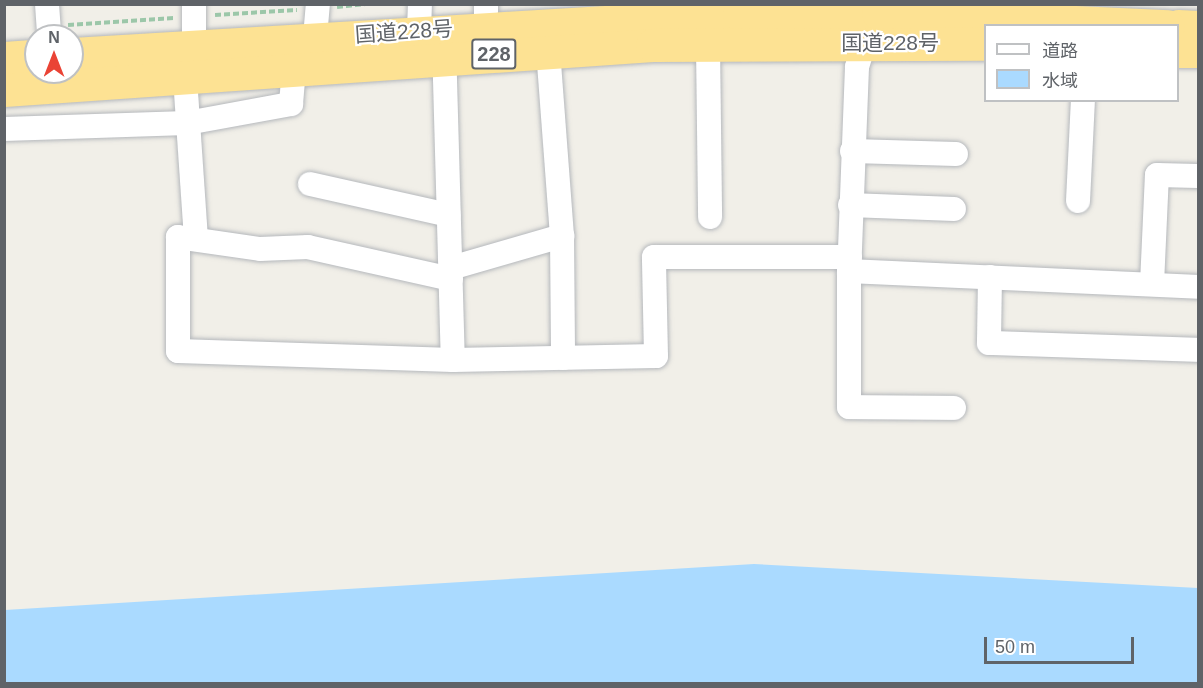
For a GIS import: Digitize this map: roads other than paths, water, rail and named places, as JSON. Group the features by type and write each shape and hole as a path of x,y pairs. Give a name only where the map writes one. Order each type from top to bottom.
{"highway":[{"name":"国道228号","path":"84,54 187,56 302,48 432,30 486,16 878,13 1123,24"},
{"path":"1179,26 1198,27"},
{"name":"国道228号","path":"432,30 548,51 708,45 861,43 984,45"},
{"path":"1179,51 1198,51"},
{"name":"国道228号","path":"4,90 187,56"},
{"path":"4,58 24,57"}],"street":[{"path":"47,4 48,24"},
{"path":"194,4 187,56 187,123 196,238"},
{"path":"4,129 187,123 291,104 302,48 318,4"},
{"path":"878,13 861,43 852,151 849,407 954,408"},
{"path":"432,30 449,216 453,360"},
{"path":"708,45 710,218"},
{"path":"548,51 562,236 563,358"},
{"path":"1078,201 1083,102"},
{"path":"852,151 956,154"},
{"path":"1152,284 1157,175 1198,176"},
{"path":"310,184 449,216"},
{"path":"850,205 954,209"},
{"path":"562,236 451,273 308,247 260,249 178,237 178,351 453,360 656,356 654,257 850,264 990,277 1198,287"},
{"path":"990,277 989,343 1198,350"}],"water":[{"path":"754,564 1198,588 1198,683 5,683 5,610"}]}
